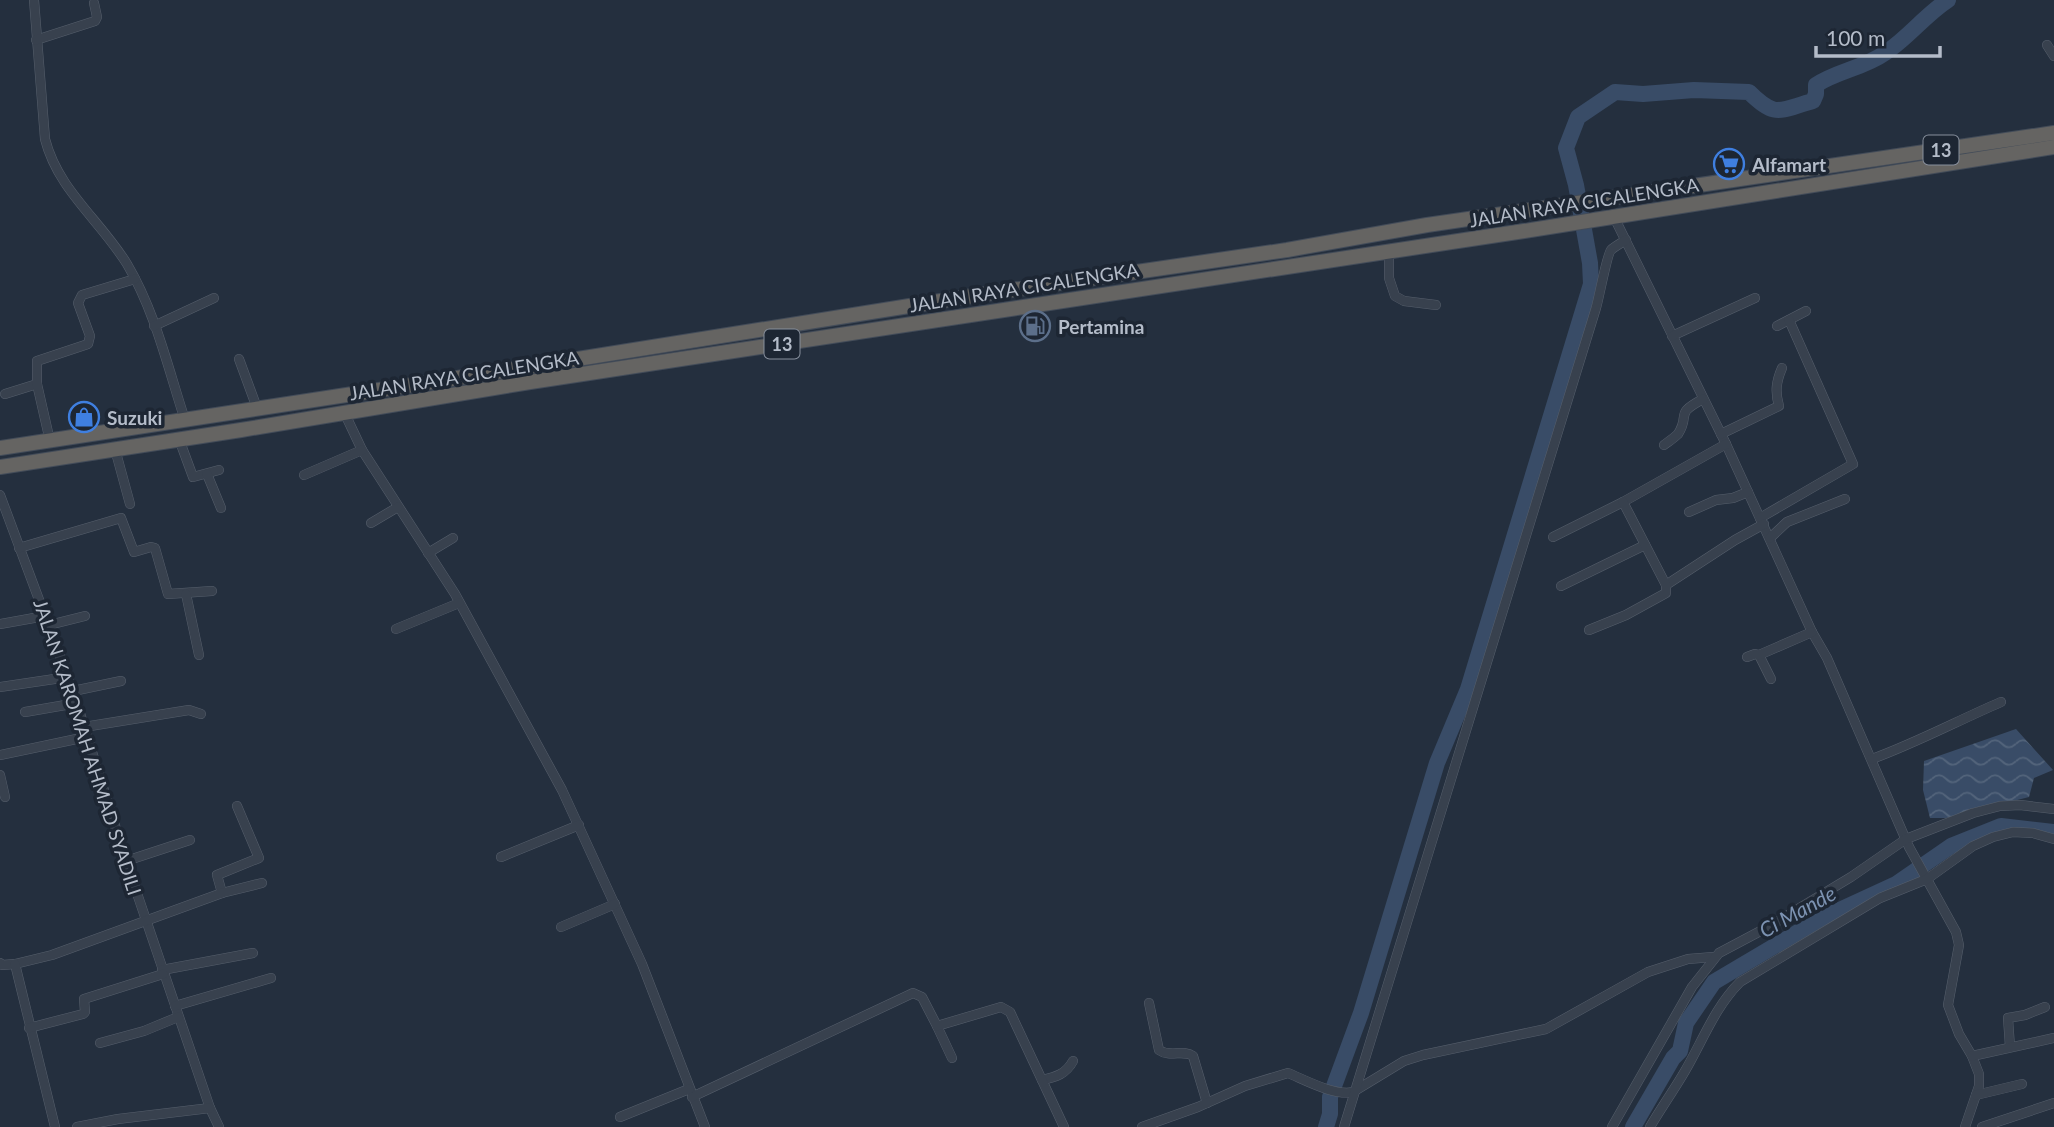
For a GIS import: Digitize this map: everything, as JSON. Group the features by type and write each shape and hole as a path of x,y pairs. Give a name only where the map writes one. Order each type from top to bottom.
{"highway":[{"name":"JALAN RAYA CICALENGKA","path":"0,448 1560,206 2054,133"},
{"name":"JALAN RAYA CICALENGKA","path":"0,467 345,414 530,382 1614,217 2054,147"},
{"path":"238,411 241,430"}],"street":[{"path":"34,0 45,139 50,159 64,185 127,263 153,326 185,420"},
{"path":"36,40 95,21 97,17 94,4"},
{"path":"2047,45 2054,56"},
{"path":"1614,217 1726,444 1812,632 1827,658 1908,843 1956,932 1959,945 1948,1004 1979,1074 1976,1095 1965,1127"},
{"path":"1343,1127 1351,1092 1603,286 1608,254 1626,240"},
{"path":"1389,251 1389,278 1395,296 1404,301 1436,305"},
{"path":"50,440 37,384 37,361 88,344 90,336 78,303 82,295 135,279"},
{"path":"153,326 214,298"},
{"path":"1672,336 1755,298"},
{"path":"1777,326 1806,311"},
{"path":"1666,585 1853,464 1789,320"},
{"path":"239,359 257,408"},
{"path":"1721,434 1779,406 1776,381 1782,368"},
{"path":"5,394 37,384"},
{"path":"1664,445 1678,433 1688,407 1703,399"},
{"path":"345,414 362,450 459,603 579,825 663,1016 705,1127"},
{"path":"179,439 193,477 219,470"},
{"path":"1553,537 1623,502 1726,444"},
{"path":"115,449 130,504"},
{"path":"304,475 362,450"},
{"path":"207,474 221,508"},
{"path":"1689,512 1716,500 1733,498 1748,492"},
{"name":"JALAN KAROMAH AHMAD SYADILI","path":"0,495 73,691 146,922 210,1108 219,1127"},
{"path":"1770,538 1787,523 1845,499"},
{"path":"1589,630 1664,595 1666,585 1623,502"},
{"path":"371,523 398,507"},
{"path":"19,548 121,518 134,552 155,548 167,594 212,591"},
{"path":"428,553 453,538"},
{"path":"1561,586 1645,545"},
{"path":"186,594 199,655"},
{"path":"396,629 459,603"},
{"path":"0,624 85,615"},
{"path":"1759,656 1812,632"},
{"path":"1747,657 1755,653 1759,656 1772,679"},
{"path":"0,687 68,677"},
{"path":"73,691 121,681"},
{"path":"1872,759 1912,744 2001,702"},
{"path":"25,712 77,703"},
{"path":"0,755 85,732 189,710 201,714"},
{"path":"0,775 5,797"},
{"path":"1142,1127 1245,1086 1288,1073 1311,1084 1351,1092 1404,1061 1546,1029 1647,972 1688,959 1713,957 1768,928 1908,843 1972,813 2000,806 2020,805 2054,809"},
{"path":"222,892 217,875 259,858 237,806"},
{"path":"501,857 579,825"},
{"path":"1650,1127 1712,1020 1730,992 1740,982 1880,898 1926,878 1958,855 1993,837 2013,832 2034,833 2054,839"},
{"path":"126,861 190,840"},
{"path":"0,963 15,964 52,955 222,892 262,883"},
{"path":"561,927 615,904"},
{"path":"29,1028 83,1014 84,999 163,972 253,953"},
{"path":"1612,1127 1692,987 1713,957"},
{"path":"15,964 55,1127"},
{"path":"175,1006 271,978"},
{"path":"620,1117 691,1093 913,993 922,997 952,1058"},
{"path":"1149,1003 1159,1050 1169,1054 1188,1053 1193,1056 1207,1103"},
{"path":"937,1026 1001,1007 1012,1017 1065,1127"},
{"path":"2010,1047 2008,1018 2045,1007"},
{"path":"100,1043 144,1031 178,1017"},
{"path":"1972,1056 2054,1038"},
{"path":"1042,1080 1059,1076 1073,1061"},
{"path":"1976,1095 2022,1084"},
{"path":"1982,1127 2008,1123 2054,1103"},
{"path":"77,1127 118,1119 210,1108"}],"water":[{"path":"2016,729 2053,770 2034,778 2029,797 1946,818 1930,818 1923,790 1924,761"}],"waterway":[{"path":"1326,1127 1330,1114 1330,1097 1361,1013 1437,763 1468,689 1591,284 1590,263 1576,185 1566,148 1578,117 1615,92 1749,92 1766,106 1778,110 1813,101 1816,85 1885,53 1948,0"},
{"name":"Ci Mande","path":"1633,1127 1673,1058 1680,1051 1686,1023 1714,982 1820,919 1896,884 1951,846 2001,826 2054,832"}],"place":[{"name":"Alfamart","path":"1729,164"},
{"name":"Pertamina","path":"1035,326"},
{"name":"Suzuki","path":"84,417"}]}
